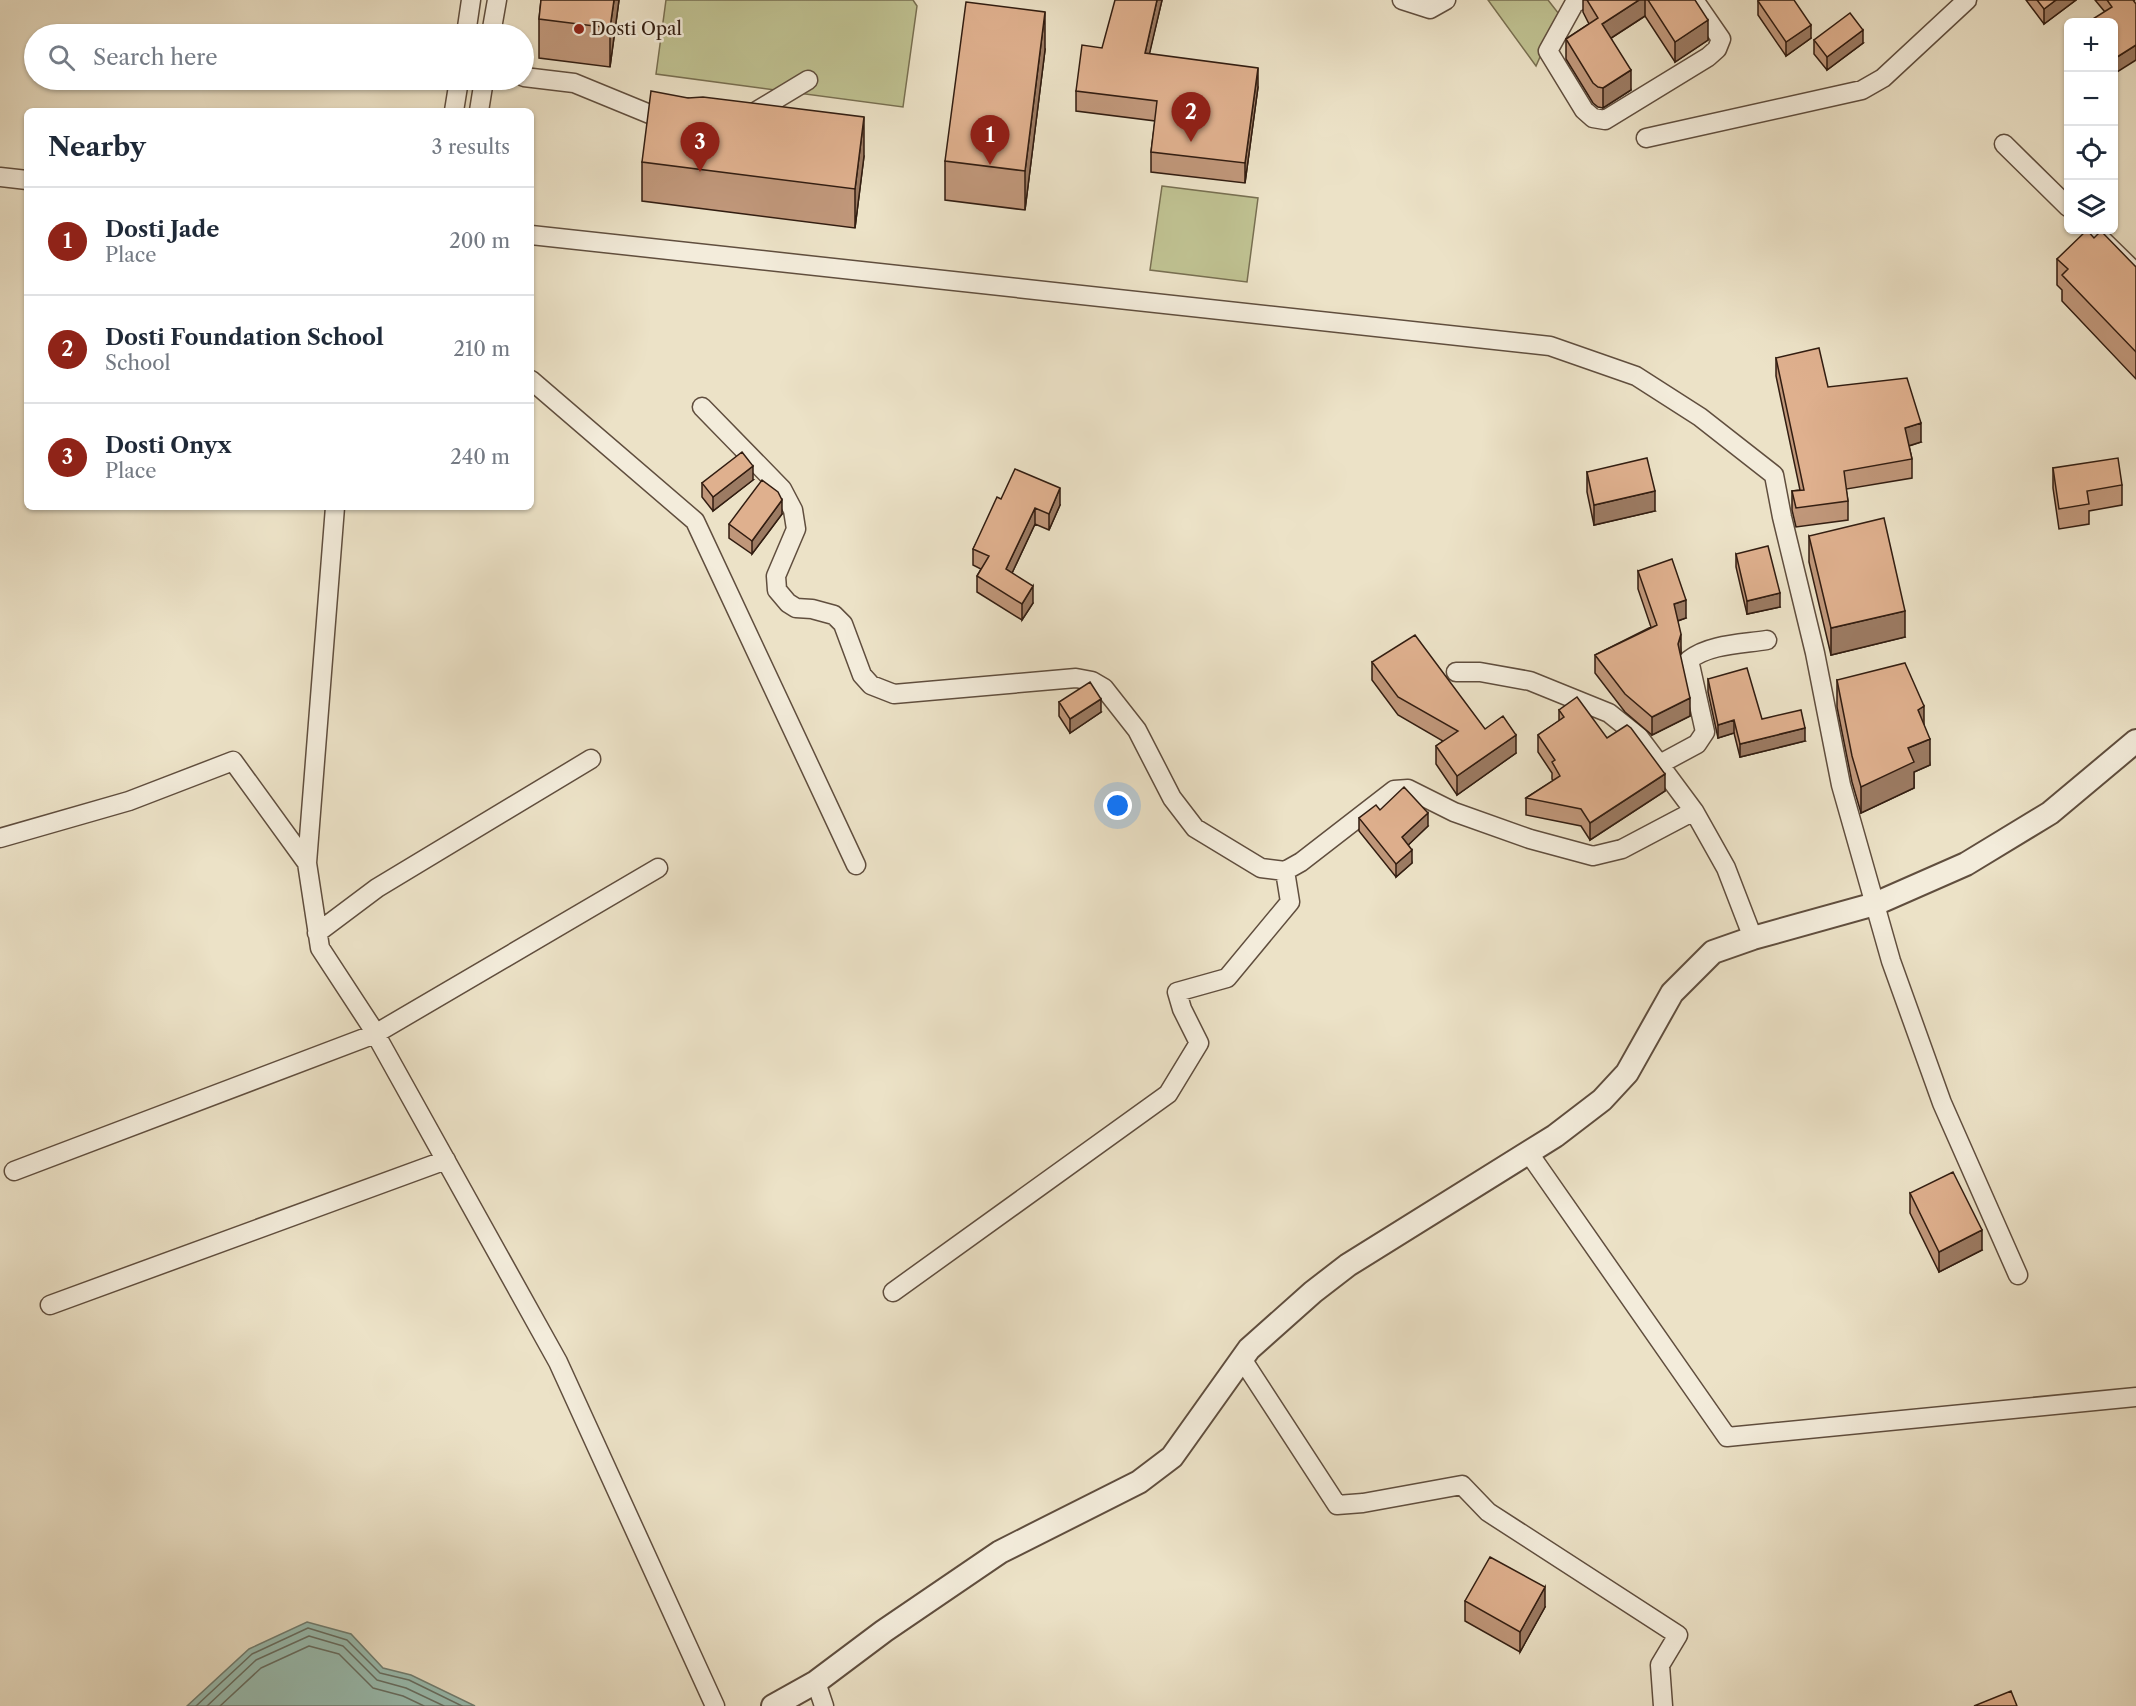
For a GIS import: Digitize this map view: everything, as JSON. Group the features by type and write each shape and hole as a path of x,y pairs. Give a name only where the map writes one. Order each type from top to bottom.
{"street":[{"path":"467,24 471,0"},
{"path":"493,24 497,0"},
{"path":"1402,0 1430,9 1446,0"},
{"path":"1575,1 1548,51 1584,110 1593,118 1605,120 1708,57 1717,49 1721,39 1694,0"},
{"path":"1646,138 1862,90 1883,78 1967,0"},
{"path":"534,78 574,83 652,115 692,126"},
{"path":"732,121 742,120 808,80"},
{"path":"454,108 457,90"},
{"path":"479,108 482,90"},
{"path":"2004,144 2064,203"},
{"path":"0,177 24,180"},
{"path":"2096,234 2136,273"},
{"path":"534,235 1550,346 1636,376 1700,417 1774,475 1815,653 1841,785 1891,961 1942,1103 2018,1275"},
{"path":"534,383 695,521 856,864"},
{"path":"702,407 782,489 793,510 796,529 776,576 777,590 788,603 796,608 812,609 834,615 843,624 862,675 871,685 894,694 1076,678 1092,681 1104,688 1137,730 1172,798 1195,828 1261,868 1285,871 1301,862 1394,790 1408,789 1454,812 1530,839 1593,856 1622,849 1694,811"},
{"path":"335,510 307,862 320,948 375,1034 558,1362 715,1706"},
{"path":"1660,765 1697,744 1705,732 1689,660 1698,653 1767,640"},
{"path":"1456,672 1480,672 1530,681 1609,712 1639,737 1694,811 1726,868 1753,939"},
{"path":"773,1706 816,1682 884,1631 1000,1552 1139,1482 1172,1457 1249,1349 1313,1292 1348,1265 1555,1136 1602,1100 1627,1073 1672,993 1713,952 1875,904 1966,864 2050,813 2136,741"},
{"path":"317,933 377,888 591,759"},
{"path":"0,838 129,801 233,761 307,862"},
{"path":"14,1171 375,1034 658,868"},
{"path":"893,1292 1168,1094 1199,1043 1182,1009 1177,992 1227,978 1290,902 1285,871"},
{"path":"1528,1152 1727,1437 2136,1397"},
{"path":"50,1305 446,1160"},
{"path":"1242,1359 1336,1505 1363,1503 1462,1485 1488,1512 1678,1635 1660,1665 1663,1706"},
{"path":"816,1682 824,1706"}],"green space":[{"path":"666,0 913,0 917,6 903,107 656,74"},
{"path":"1488,0 1548,0 1559,14 1536,66"},
{"path":"1162,186 1258,198 1247,282 1150,270"}],"water":[{"path":"307,1622 351,1634 383,1668 411,1675 475,1706 187,1706 249,1649"}],"building":[{"path":"541,0 614,0 610,28 539,19"},
{"path":"1115,0 1157,0 1145,53 1258,68 1245,163 1151,152 1157,101 1076,91 1082,45 1102,48"},
{"path":"1587,0 1639,0 1602,24 1631,70 1603,88 1593,83 1566,39 1598,18"},
{"path":"1648,0 1695,0 1708,20 1675,42"},
{"path":"1794,0 1811,25 1786,42 1758,1"},
{"path":"2037,0 2056,0 2044,9"},
{"path":"2107,0 2133,0 2136,4 2136,45 2118,56 2118,18 2094,18 2112,7"},
{"path":"966,2 1045,12 1025,171 945,161"},
{"path":"1850,13 1863,30 1827,57 1814,40"},
{"path":"651,91 688,98 703,97 864,117 855,189 642,162"},
{"path":"2083,234 2090,234 2094,238 2098,234 2104,234 2136,267 2136,352 2062,275 2068,269 2057,259"},
{"path":"1819,348 1828,387 1907,378 1921,423 1905,428 1912,459 1844,471 1848,501 1796,508 1792,491 1804,490 1776,358"},
{"path":"742,452 753,466 713,497 702,483"},
{"path":"1647,458 1655,491 1594,505 1587,472"},
{"path":"2118,458 2122,485 2087,491 2089,504 2059,509 2053,468"},
{"path":"1015,469 1060,488 1049,514 1035,508 1006,569 1033,586 1022,604 977,576 989,556 973,549 997,497 1001,499"},
{"path":"762,480 778,492 782,500 752,541 729,524"},
{"path":"1884,518 1905,611 1831,628 1809,536"},
{"path":"1768,546 1780,593 1747,601 1736,554"},
{"path":"1672,559 1686,600 1674,604 1681,634 1678,644 1690,698 1652,717 1625,694 1595,655 1657,625 1638,571"},
{"path":"1415,635 1485,729 1503,716 1516,735 1457,776 1436,746 1458,731 1398,697 1372,662"},
{"path":"1905,663 1924,706 1918,710 1930,739 1908,748 1914,762 1861,787 1852,756 1837,680"},
{"path":"1747,668 1762,719 1801,710 1805,728 1740,744 1734,720 1718,725 1708,679"},
{"path":"1090,682 1101,699 1070,719 1059,702"},
{"path":"1577,697 1607,738 1627,725 1631,728 1665,774 1590,823 1581,809 1526,798 1560,776 1552,762 1555,760 1538,735 1564,717 1559,710"},
{"path":"1404,787 1428,813 1402,837 1412,850 1396,864 1359,818 1376,805 1380,810"},
{"path":"1953,1172 1982,1230 1939,1252 1910,1193"},
{"path":"1490,1557 1545,1587 1520,1632 1465,1601"},
{"path":"2011,1691 2017,1706 1974,1706"}],"place":[{"name":"Dosti Opal","path":"579,29"},
{"name":"Dosti Foundation School","path":"1191,142"},
{"name":"Dosti Jade","path":"990,165"},
{"name":"Dosti Onyx","path":"700,172"}]}
